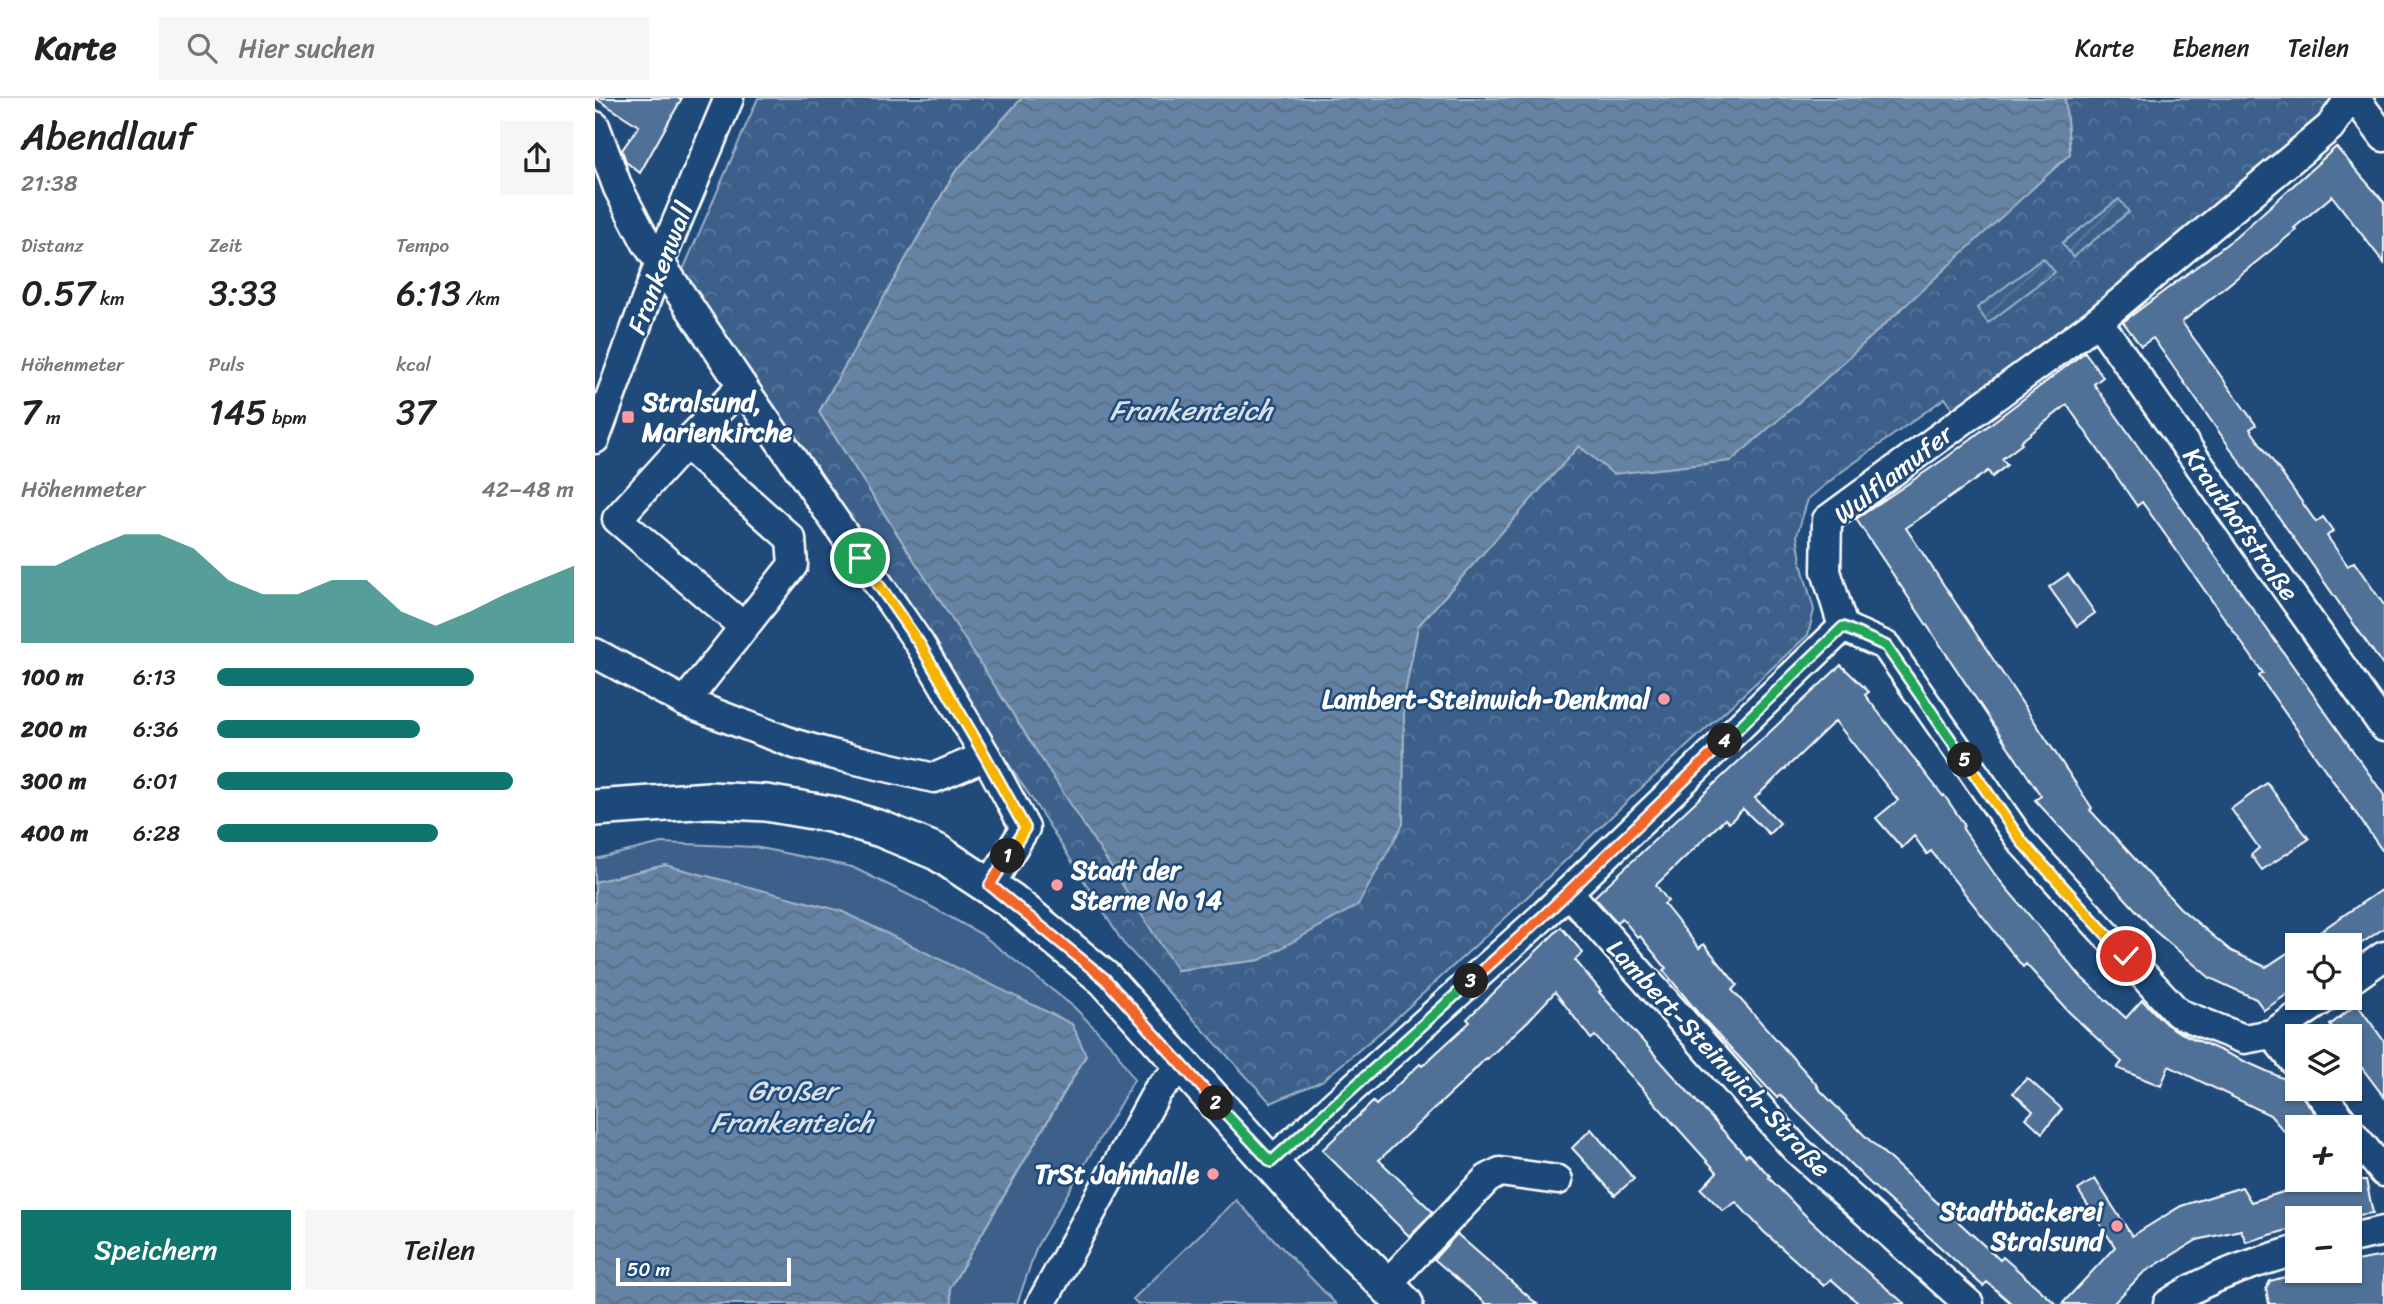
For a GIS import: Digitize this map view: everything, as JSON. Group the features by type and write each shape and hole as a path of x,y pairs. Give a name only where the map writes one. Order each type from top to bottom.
{"main road":[{"path":"595,808 646,803 736,800 795,807 881,829 937,852 990,885 1105,979 1325,1224 1396,1295"},
{"path":"595,831 607,828 646,803"}],"street":[{"name":"Frankenwall","path":"595,439 660,262 729,98"},
{"path":"2353,98 2384,137"},
{"name":"Wulflamufer","path":"1843,627 1826,571 1827,520 2098,321 2330,127 2353,98"},
{"path":"595,126 618,188 646,242 919,643 1025,828 990,885"},
{"name":"Krauthofstraße","path":"2098,321 2384,727"},
{"path":"742,386 617,519 744,627"},
{"path":"685,444 792,539 793,565 685,702"},
{"path":"1271,1162 1568,892 1843,627 1886,646 2022,842 2178,1013 2244,1039 2272,1034 2307,1010"},
{"path":"595,653 685,702 795,744 934,778 985,756"},
{"name":"Lambert-Steinwich-Straße","path":"1568,892 1796,1149 1969,1304"},
{"path":"2362,972 2384,956"},
{"path":"2272,1034 2285,1050"},
{"path":"1041,1304 1158,1090 1183,1067"},
{"path":"2326,1101 2338,1115"},
{"path":"2362,1145 2384,1172"},
{"path":"1396,1295 1487,1179 1500,1172 1558,1180"},
{"path":"2362,1236 2384,1231"},
{"path":"2168,1304 2203,1284 2254,1263 2285,1254"}],"green space":[{"path":"758,98 1022,98 955,172 819,412 1178,970 1260,960 1403,824 1404,697 1418,626 1579,445 2070,154 2065,98 2335,98 2322,125 2104,316 1957,415 1945,398 1808,499 1797,535 1802,567 1814,610 1808,635 1390,1024 1322,1081 1271,1103 1123,943 1045,819 683,270"},
{"path":"2119,199 2129,212 2073,257 2062,243"},
{"path":"2043,258 2055,272 1988,323 1977,308"},
{"path":"662,843 755,847 852,867 981,934 1074,1007 1115,1049 1134,1080 1037,1246 1017,1304 952,1304 950,1288 1086,1056 665,865 595,882 595,859"},
{"path":"1236,1200 1336,1304 1138,1304 1133,1299"}],"water":[{"name":"Frankenteich","path":"1022,98 2065,98 2070,154 1822,382 1731,461 1613,474 1579,446 1418,626 1404,697 1403,824 1358,905 1260,960 1177,970 819,412 955,172"},
{"name":"Großer Frankenteich","path":"665,865 841,911 1072,1024 1086,1055 950,1288 952,1304 595,1304 595,882"}],"building":[{"path":"595,98 682,98 640,173 626,162 622,150 639,126"},
{"path":"2336,147 2384,202 2384,263 2332,196 2294,228 2296,230 2182,322 2256,425 2250,429 2316,522 2323,517 2333,531 2327,536 2348,566 2354,562 2384,605 2384,667 2153,338 2141,346 2123,322 2236,237"},
{"path":"2085,352 2103,377 2094,384 2384,795 2384,853 2259,676 2263,673 2179,554 2142,502 2137,506 2067,405 2002,459 2007,465 1992,477 1988,471 1906,528 2092,808 2090,810 2180,908 2231,951 2266,967 2285,955 2285,996 2264,1010 2256,999 2210,978 2155,931 2035,800 2041,796 1856,519 1947,457"},
{"path":"2068,574 2095,613 2077,626 2049,587"},
{"path":"1841,665 1869,692 1865,695 1944,795 1964,824 1963,829 1996,876 2082,978 2126,1018 2142,1000 2166,1024 2179,1032 2285,1079 2285,1101 2305,1101 2316,1115 2285,1115 2285,1132 2270,1115 2169,1066 2161,1086 2117,1068 2122,1062 2068,1011 2026,964 2023,967 1931,851 1927,854 1914,836 1902,848 1876,818 1898,800 1835,721 1755,798 1780,823 1769,834 1743,809 1729,823 1725,819 1656,885 1668,901 1664,904 1699,948 1704,944 1737,985 1732,990 1817,1087 1864,1135 2000,1260 2003,1257 2056,1304 2012,1304 1987,1282 1983,1286 1871,1184 1780,1095 1777,1098 1698,1013 1640,936 1638,938 1622,918 1617,922 1594,897"},
{"path":"2267,783 2309,839 2262,870 2251,855 2259,848 2231,809"},
{"path":"2384,888 2384,928 2362,943 2362,933 2318,933"},
{"path":"1561,927 1583,953 1575,960 1601,991 1599,992 1746,1156 1748,1154 1770,1176 1807,1217 1905,1304 1859,1304 1831,1279 1824,1286 1764,1232 1736,1202 1723,1211 1701,1189 1717,1172 1595,1036 1591,1039 1555,992 1528,1021 1379,1160 1433,1212 1409,1236 1322,1150 1373,1102 1376,1105 1470,1022 1467,1019"},
{"path":"2349,1010 2361,1010 2384,1041 2384,1097 2362,1068 2362,1024 2331,1024"},
{"path":"2027,1078 2062,1109 2042,1133 2026,1118 2033,1111 2013,1093"},
{"path":"1591,1129 1634,1179 1615,1195 1572,1148"},
{"path":"2095,1179 2132,1236 2181,1206 2242,1187 2251,1202 2285,1191 2362,1192 2362,1180 2366,1180 2373,1213 2362,1215 2362,1206 2285,1206 2285,1231 2246,1242 2241,1230 2197,1240 2143,1273 2113,1304 2062,1304 2115,1247 2078,1190"},
{"path":"1457,1234 1537,1304 1486,1304 1434,1259"},
{"path":"2384,1256 2384,1304 2269,1304 2266,1289 2270,1281 2285,1277 2285,1283 2362,1283 2362,1260"}],"place":[{"name":"Stralsund, Marienkirche","path":"628,417"},
{"name":"Lambert-Steinwich-Denkmal","path":"1664,699"},
{"name":"Stadt der Sterne No 14","path":"1057,885"},
{"name":"TrSt Jahnhalle","path":"1213,1174"},
{"name":"Stadtbäckerei Stralsund","path":"2117,1226"}],"route":[{"path":"860,558 919,643 1025,828 990,885 1105,979 1271,1162 1541,918 1843,627 1886,646 2022,842 2126,956"}]}
